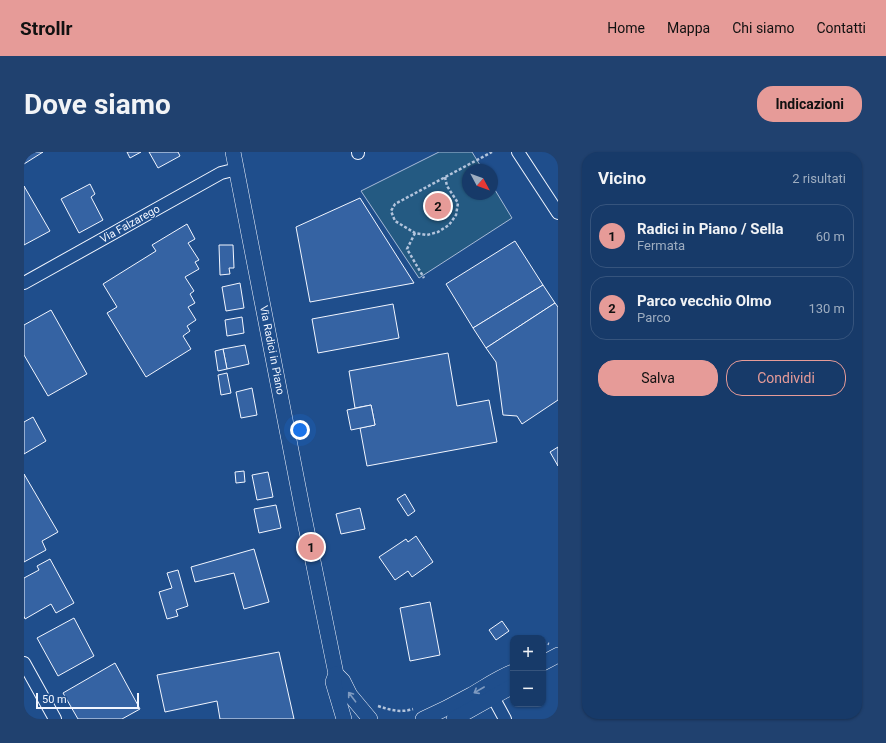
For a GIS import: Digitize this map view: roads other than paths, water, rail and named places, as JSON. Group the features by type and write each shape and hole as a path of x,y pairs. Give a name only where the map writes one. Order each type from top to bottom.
{"street":[{"name":"Via Radici in Piano","path":"233,152 336,674"},
{"path":"518,152 558,213"},
{"name":"Via Falzarego","path":"24,283 221,173 237,169"},
{"path":"546,661 558,655"},
{"path":"24,663 55,719"},
{"path":"423,719 441,711 510,673"},
{"path":"344,719 333,682 336,674 343,682 350,695 370,719"},
{"path":"454,719 510,688"},
{"path":"493,697 505,719"}],"place":[{"name":"Parco vecchio Olmo","path":"438,206"},
{"name":"Radici in Piano / Sella","path":"311,547"}]}
